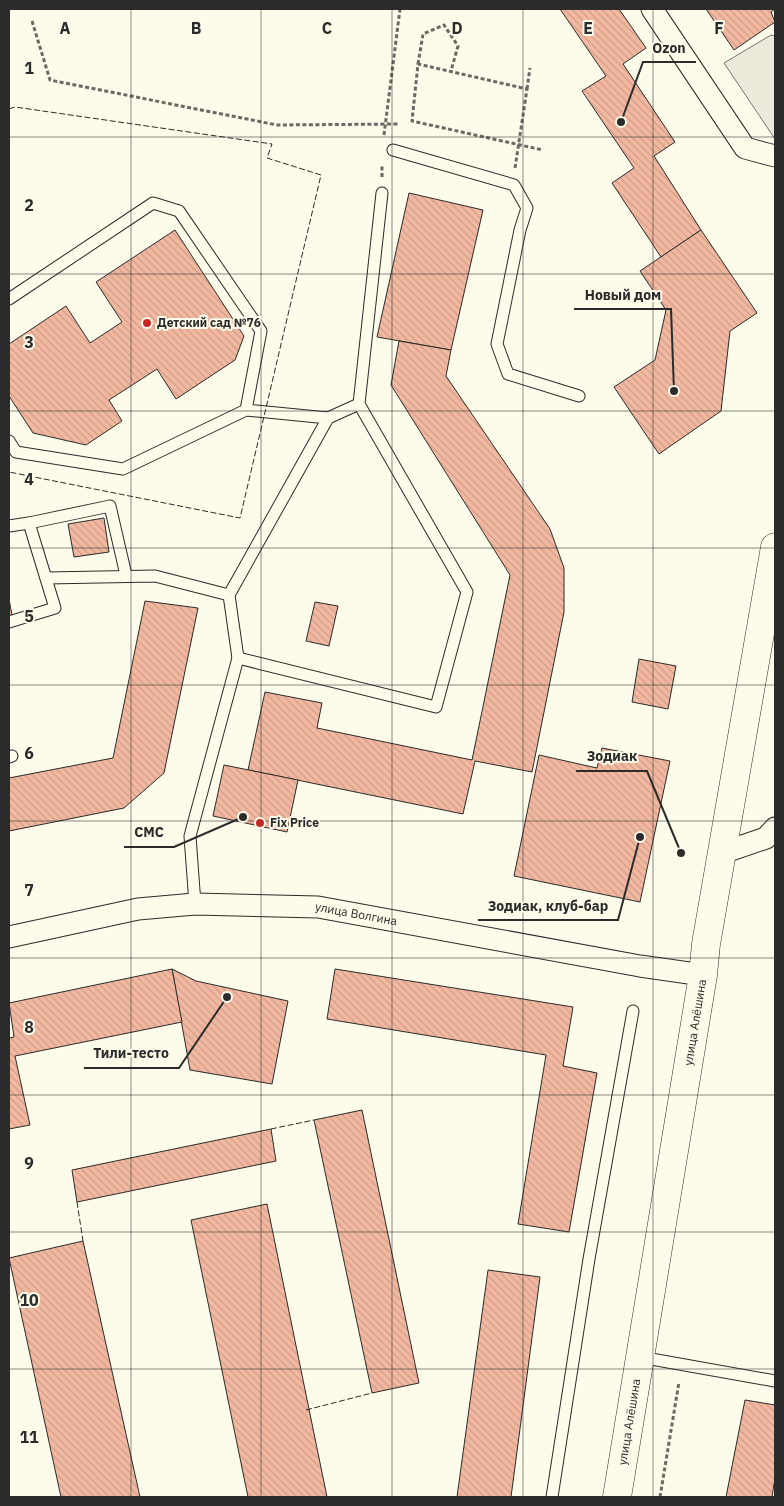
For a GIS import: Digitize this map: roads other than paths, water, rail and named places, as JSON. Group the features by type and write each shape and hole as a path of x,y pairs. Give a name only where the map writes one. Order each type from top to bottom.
{"street":[{"path":"652,9 745,148 775,156"},
{"name":"улица Алёшина","path":"616,1497 703,975 706,944 775,548"},
{"path":"722,853 766,838 775,828"},
{"name":"улица Волгина","path":"9,937 138,909 195,904 318,907 640,966 703,975"}],"lane":[{"path":"393,150 514,185 528,208 520,230 497,344 508,374 579,396"},
{"path":"238,658 436,707 467,592 359,404 382,193"},
{"path":"9,299 153,203 179,211 261,331 246,410"},
{"path":"9,441 16,452 123,469 246,410 328,418 359,404"},
{"path":"195,904 190,836 238,658 229,596 328,418"},
{"path":"9,526 29,524 110,506 126,575"},
{"path":"9,622 55,608 29,524"},
{"path":"46,578 126,575 155,576 229,596"},
{"path":"552,1497 588,1269 633,1011"},
{"path":"638,1356 775,1381"}],"place":[{"name":"Ozon","path":"621,122"},
{"name":"Детский сад №76","path":"147,323"},
{"name":"Новый дом","path":"674,391"},
{"name":"СМС","path":"243,817"},
{"name":"Fix Price","path":"260,823"},
{"name":"Зодиак, клуб-бар","path":"640,837"},
{"name":"Зодиак","path":"681,853"},
{"name":"Тили-тесто","path":"227,997"}]}
